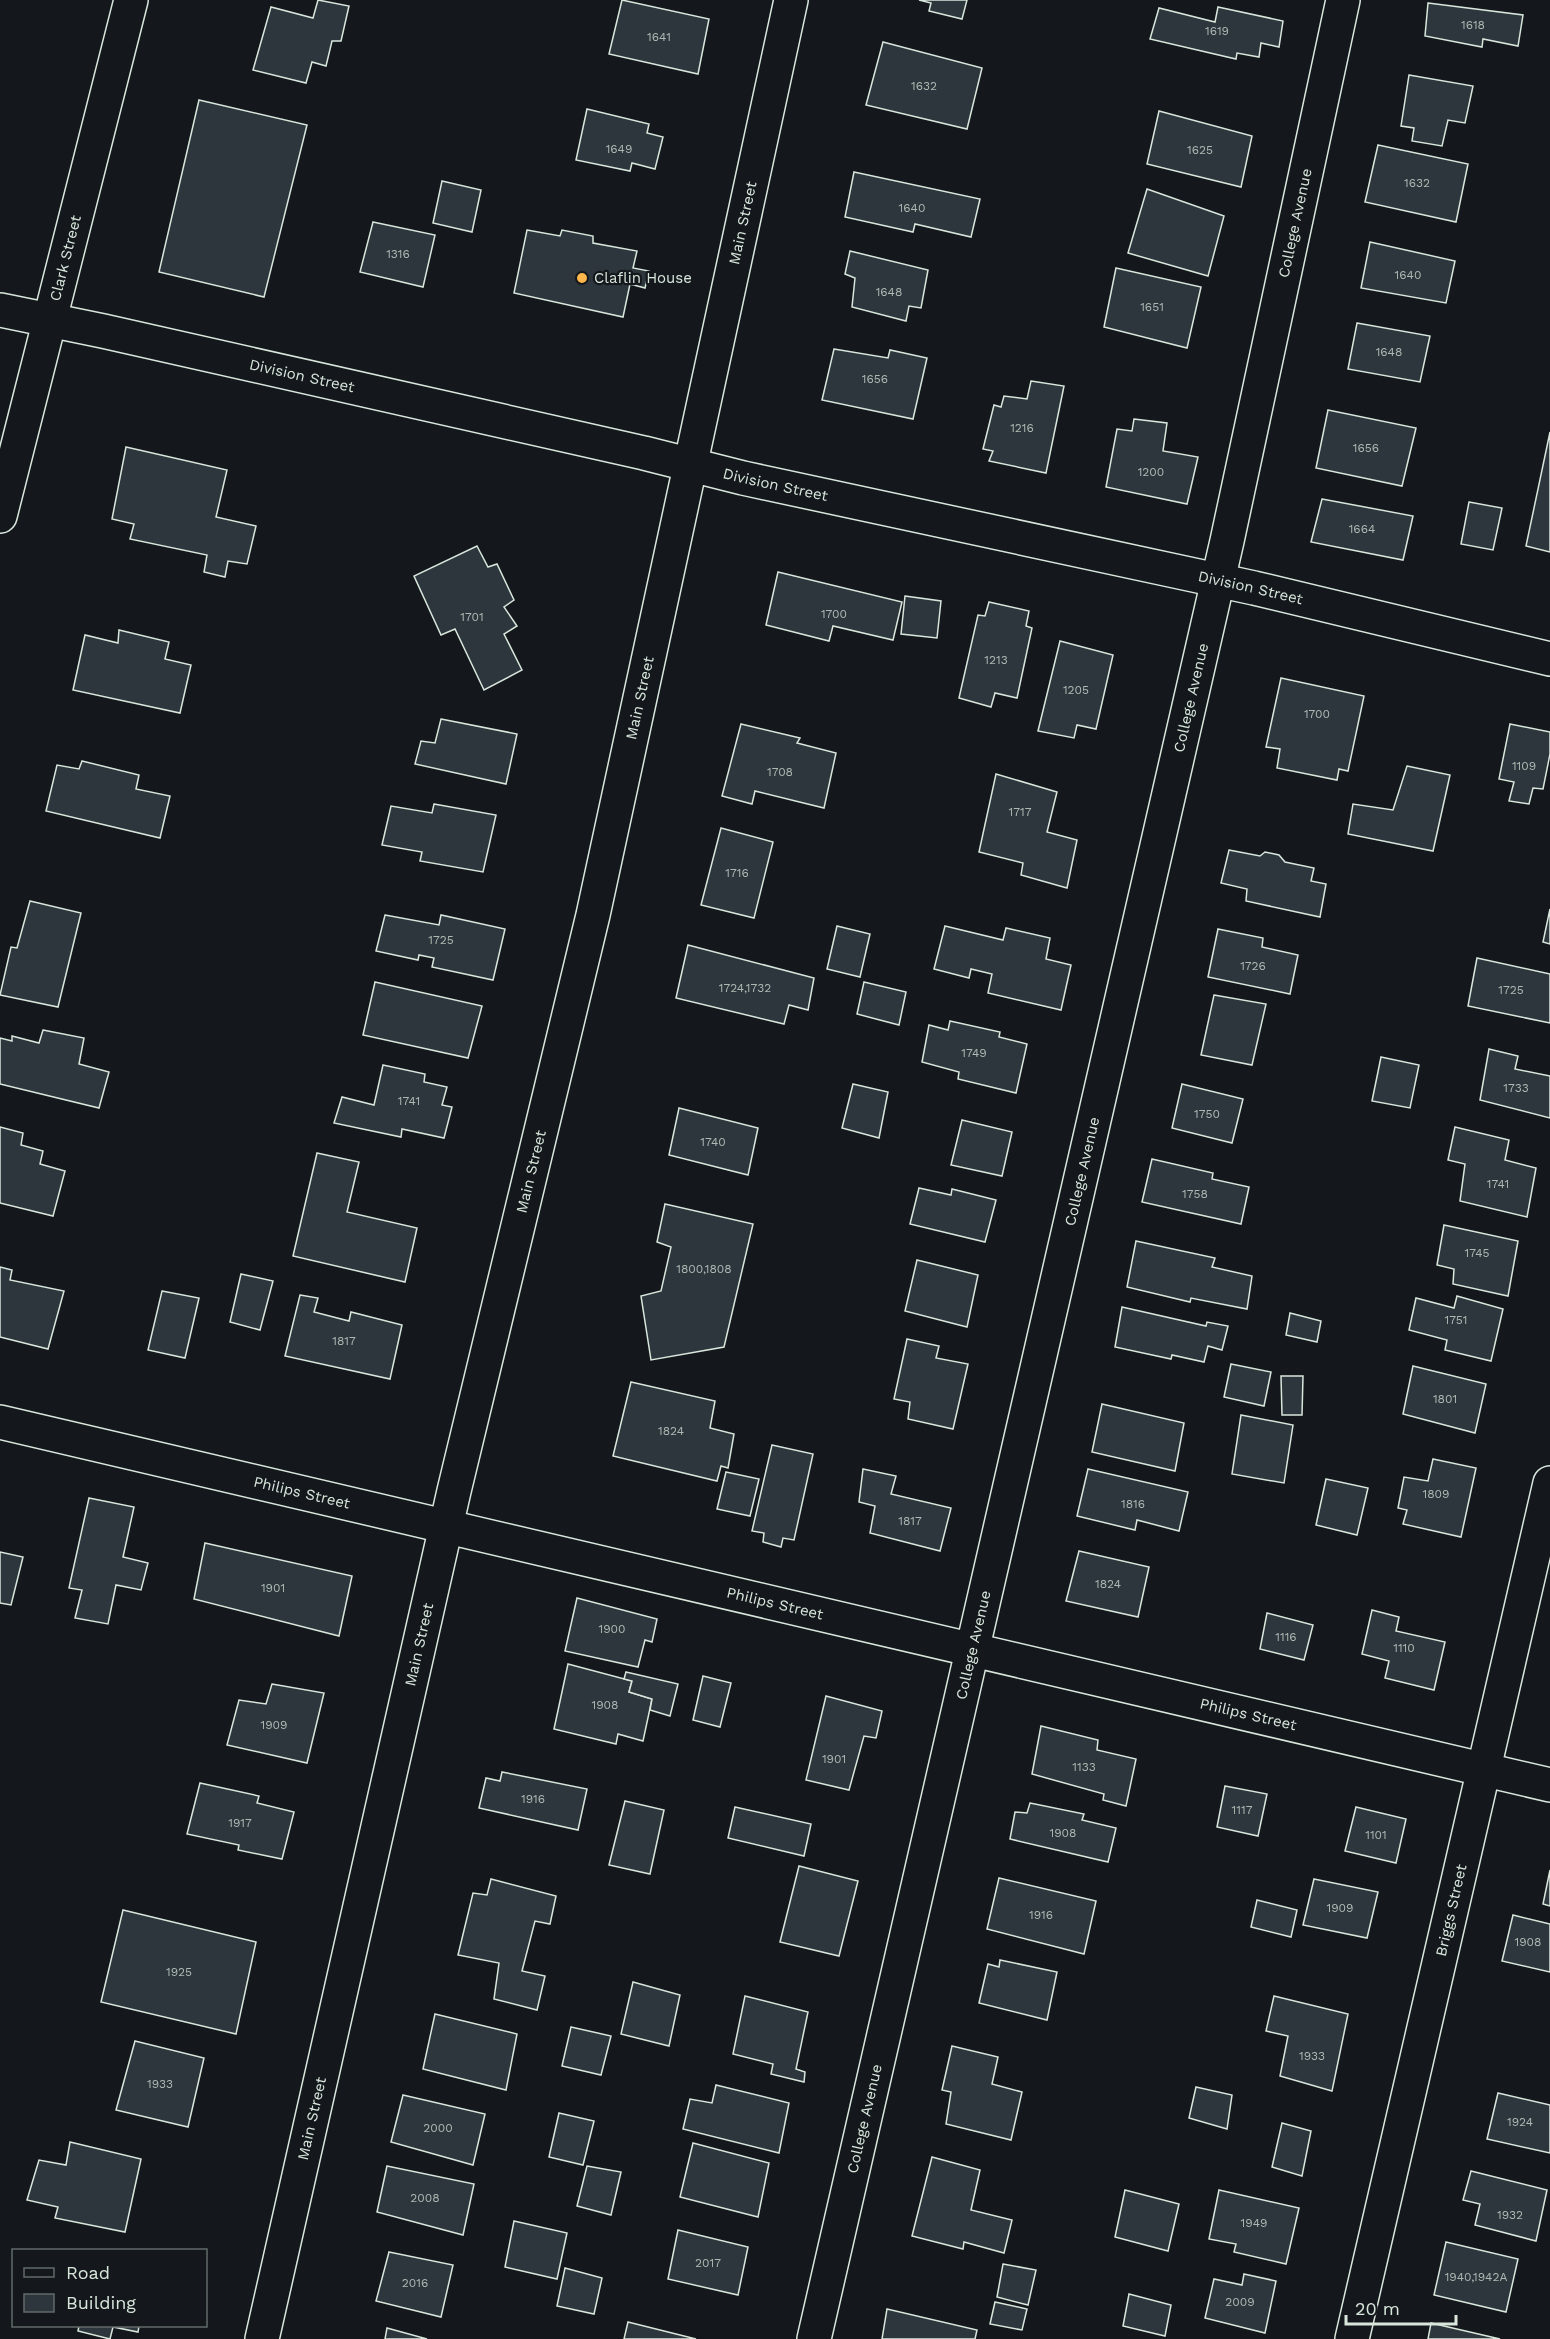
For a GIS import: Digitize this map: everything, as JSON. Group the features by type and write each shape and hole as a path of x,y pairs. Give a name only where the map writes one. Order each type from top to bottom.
{"street":[{"name":"Clark Street","path":"0,516 131,0"},
{"name":"Main Street","path":"262,2339 446,1526 593,915 791,0"},
{"name":"College Avenue","path":"814,2339 1218,580 1343,0"},
{"name":"Division Street","path":"0,310 692,466 1218,580 1550,659"},
{"name":"Philips Street","path":"0,1422 1550,1785"},
{"name":"Briggs Street","path":"1352,2339 1550,1483"}],"building":[{"path":"318,0 349,6 341,41 332,41 326,66 312,62 306,83 253,70 271,7 313,18"},
{"path":"622,0 709,19 698,74 609,54"},
{"path":"919,0 967,0 962,19 929,11 931,3"},
{"path":"1428,3 1523,15 1518,46 1483,39 1482,47 1425,36"},
{"path":"1218,7 1283,21 1279,47 1261,43 1259,57 1237,53 1236,59 1150,39 1159,8 1215,22"},
{"path":"883,42 982,68 967,129 866,105"},
{"path":"1409,75 1473,86 1465,123 1448,120 1442,146 1412,141 1414,128 1401,126"},
{"path":"199,100 307,125 264,297 159,272"},
{"path":"587,109 649,124 647,133 663,137 655,169 632,163 630,171 576,160"},
{"path":"1159,111 1252,136 1241,187 1147,164"},
{"path":"1378,145 1468,164 1456,222 1365,202"},
{"path":"854,172 980,199 971,237 915,224 913,232 845,217"},
{"path":"442,181 481,190 472,232 433,223"},
{"path":"1147,189 1224,216 1208,276 1128,253"},
{"path":"373,222 435,235 423,287 360,272"},
{"name":"Claflin House","path":"527,230 560,236 562,230 593,236 593,243 637,251 633,268 649,271 645,288 630,284 623,317 514,293"},
{"path":"1370,242 1455,261 1446,303 1361,288"},
{"path":"850,251 928,270 921,308 909,306 906,321 852,307 855,278 845,274"},
{"path":"1116,268 1201,287 1187,348 1104,327"},
{"path":"1357,323 1430,336 1420,382 1348,369"},
{"path":"834,349 888,358 890,350 927,358 913,419 822,400"},
{"path":"1031,381 1064,386 1046,473 989,461 993,451 983,449 994,405 1001,407 1004,396 1027,399"},
{"path":"1328,410 1416,428 1402,486 1316,468"},
{"path":"1134,419 1167,423 1163,451 1198,457 1187,504 1106,487 1117,429 1132,431"},
{"path":"1550,432 1550,552 1526,546"},
{"path":"126,447 227,470 216,517 256,526 247,564 228,561 225,577 204,572 207,555 130,539 134,524 112,519"},
{"path":"1322,499 1413,516 1403,560 1311,542"},
{"path":"1469,502 1502,508 1493,550 1461,544"},
{"path":"477,546 488,567 497,564 514,600 504,607 517,626 504,634 522,670 484,690 455,629 441,635 414,576"},
{"path":"778,572 902,602 893,640 833,626 829,641 766,625"},
{"path":"905,596 941,601 937,638 901,634"},
{"path":"989,602 1029,611 1026,626 1032,628 1017,698 995,693 991,707 959,698 978,615 985,616"},
{"path":"119,630 169,642 165,659 191,665 180,713 73,690 85,635 118,643"},
{"path":"1060,641 1113,655 1096,729 1077,725 1074,738 1038,731"},
{"path":"1281,678 1364,696 1348,771 1339,769 1337,780 1277,768 1280,749 1266,747"},
{"path":"441,719 517,734 506,784 415,764 421,741 435,743"},
{"path":"741,724 800,738 797,743 836,753 824,808 755,791 752,804 722,796"},
{"path":"1510,724 1550,732 1550,754 1543,789 1533,788 1529,804 1509,801 1514,782 1499,779"},
{"path":"82,761 139,775 136,789 170,796 160,838 46,811 57,765 79,769"},
{"path":"1407,766 1450,775 1433,851 1348,834 1353,804 1393,810"},
{"path":"996,774 1057,792 1047,832 1077,840 1067,888 1021,875 1023,863 979,852"},
{"path":"434,804 496,815 483,872 420,861 422,852 382,845 391,806 432,813"},
{"path":"721,828 773,842 754,918 701,905"},
{"path":"1229,850 1260,856 1265,852 1279,855 1285,862 1314,868 1311,881 1326,884 1320,917 1246,901 1247,889 1221,883"},
{"path":"30,901 81,913 58,1007 0,995 11,947 17,948"},
{"path":"1550,909 1550,944 1543,942"},
{"path":"385,915 439,925 441,915 505,929 493,980 432,967 434,958 419,955 418,960 376,951"},
{"path":"837,926 870,934 860,977 827,969"},
{"path":"945,926 1003,940 1006,928 1050,938 1046,959 1071,965 1061,1010 988,993 992,974 971,969 969,978 934,969"},
{"path":"1218,929 1263,938 1262,947 1298,955 1290,994 1208,977"},
{"path":"688,945 814,978 808,1010 789,1005 784,1024 676,998"},
{"path":"1477,958 1550,974 1550,1023 1468,1006"},
{"path":"375,982 482,1006 468,1058 363,1035"},
{"path":"864,982 906,992 899,1025 857,1014"},
{"path":"1214,995 1266,1004 1252,1065 1201,1055"},
{"path":"950,1021 1000,1032 999,1037 1027,1044 1016,1093 958,1079 959,1072 922,1062 929,1025 948,1030"},
{"path":"43,1030 84,1038 79,1064 109,1072 99,1108 0,1084 0,1038 12,1041 12,1036 39,1043"},
{"path":"1489,1049 1518,1056 1515,1069 1550,1076 1550,1118 1480,1100"},
{"path":"1381,1057 1419,1065 1410,1108 1372,1101"},
{"path":"383,1065 425,1074 424,1082 447,1087 442,1105 452,1107 444,1138 402,1129 401,1137 334,1123 342,1097 374,1105"},
{"path":"853,1084 888,1092 879,1138 842,1128"},
{"path":"1182,1084 1243,1099 1232,1143 1172,1128"},
{"path":"679,1108 758,1128 748,1175 669,1155"},
{"path":"962,1120 1012,1132 1002,1176 951,1165"},
{"path":"0,1127 23,1133 21,1145 43,1151 40,1164 65,1171 53,1216 0,1203"},
{"path":"1455,1127 1509,1140 1505,1160 1536,1168 1527,1217 1460,1201 1465,1164 1448,1160"},
{"path":"317,1153 359,1162 347,1212 417,1228 405,1282 293,1256"},
{"path":"1152,1159 1213,1173 1212,1179 1249,1187 1241,1224 1142,1202"},
{"path":"919,1188 951,1195 952,1189 996,1200 985,1242 910,1224"},
{"path":"665,1204 753,1224 724,1347 651,1360 641,1296 661,1291 671,1247 657,1242"},
{"path":"1444,1225 1518,1241 1508,1296 1453,1284 1454,1269 1437,1265"},
{"path":"1136,1241 1215,1258 1212,1267 1252,1276 1247,1309 1191,1298 1190,1302 1127,1287"},
{"path":"917,1260 978,1275 967,1327 905,1311"},
{"path":"0,1267 12,1270 10,1280 64,1291 48,1349 0,1337"},
{"path":"241,1274 273,1281 260,1330 230,1322"},
{"path":"162,1291 199,1298 185,1358 148,1350"},
{"path":"300,1295 318,1298 314,1312 349,1321 351,1312 402,1325 390,1379 285,1356"},
{"path":"1457,1296 1503,1309 1491,1361 1445,1350 1447,1340 1409,1330 1416,1298 1454,1308"},
{"path":"1122,1307 1206,1326 1207,1322 1228,1326 1222,1350 1208,1346 1204,1362 1172,1355 1171,1359 1115,1347"},
{"path":"1290,1313 1321,1321 1317,1342 1286,1335"},
{"path":"907,1339 939,1346 936,1358 968,1364 953,1429 908,1419 910,1402 894,1399"},
{"path":"1231,1364 1271,1372 1264,1406 1224,1397"},
{"path":"1413,1366 1486,1384 1475,1433 1403,1414"},
{"path":"1281,1376 1303,1376 1302,1415 1282,1415"},
{"path":"631,1382 715,1401 710,1428 734,1434 728,1468 721,1466 717,1481 613,1456"},
{"path":"1102,1404 1184,1423 1175,1471 1092,1452"},
{"path":"1241,1415 1293,1425 1284,1483 1232,1474"},
{"path":"772,1445 813,1454 794,1540 783,1538 781,1547 763,1542 764,1533 752,1531"},
{"path":"1433,1459 1476,1468 1461,1537 1403,1524 1407,1510 1398,1508 1404,1477 1428,1481"},
{"path":"863,1469 896,1476 891,1494 951,1508 940,1551 870,1533 875,1506 859,1502"},
{"path":"1088,1469 1188,1492 1179,1531 1137,1520 1135,1530 1077,1516"},
{"path":"726,1472 759,1479 750,1516 717,1509"},
{"path":"1326,1479 1368,1488 1357,1535 1316,1525"},
{"path":"89,1498 134,1507 123,1557 148,1563 141,1590 116,1585 108,1624 75,1618 82,1590 69,1588"},
{"path":"205,1543 352,1576 339,1636 194,1599"},
{"path":"1079,1551 1149,1567 1138,1617 1066,1601"},
{"path":"0,1552 23,1557 11,1605 0,1603"},
{"path":"577,1598 657,1619 652,1642 645,1640 638,1667 565,1651"},
{"path":"1372,1610 1399,1617 1396,1631 1445,1642 1434,1690 1385,1678 1389,1661 1362,1654"},
{"path":"1267,1613 1313,1625 1304,1660 1260,1649"},
{"path":"568,1664 632,1681 629,1692 652,1699 643,1741 618,1734 616,1744 554,1729"},
{"path":"626,1672 678,1684 670,1716 650,1710 652,1699 629,1692 632,1681 624,1679"},
{"path":"703,1676 731,1683 720,1727 693,1720"},
{"path":"272,1684 324,1693 307,1763 227,1745 239,1700 266,1704"},
{"path":"826,1696 882,1711 876,1738 864,1736 849,1790 806,1780"},
{"path":"1041,1726 1098,1740 1097,1750 1136,1759 1126,1806 1103,1800 1104,1794 1032,1774"},
{"path":"502,1772 587,1789 578,1830 479,1808 486,1778 500,1781"},
{"path":"200,1783 259,1796 257,1803 294,1812 282,1859 238,1850 239,1845 187,1834"},
{"path":"1225,1786 1267,1794 1258,1836 1217,1827"},
{"path":"625,1801 664,1810 650,1874 609,1865"},
{"path":"1030,1803 1084,1814 1082,1820 1116,1828 1108,1862 1010,1839 1015,1812 1027,1813"},
{"path":"735,1807 811,1824 804,1856 728,1838"},
{"path":"1356,1807 1406,1819 1396,1863 1345,1851"},
{"path":"799,1866 858,1881 839,1956 780,1942"},
{"path":"1550,1870 1550,1906 1543,1904"},
{"path":"999,1878 1096,1901 1084,1954 987,1929"},
{"path":"491,1879 556,1896 550,1924 535,1921 522,1971 545,1976 537,2010 494,1999 499,1963 458,1955 473,1893 487,1895"},
{"path":"1314,1879 1378,1892 1367,1938 1303,1925"},
{"path":"1257,1900 1297,1910 1291,1937 1251,1927"},
{"path":"123,1910 256,1942 236,2034 101,2002"},
{"path":"1513,1915 1550,1924 1550,1972 1502,1961"},
{"path":"1000,1960 1057,1972 1047,2020 979,2003 988,1964 999,1967"},
{"path":"633,1982 680,1995 669,2046 621,2034"},
{"path":"745,1996 808,2012 796,2069 805,2072 804,2082 771,2074 773,2064 733,2054"},
{"path":"1274,1996 1348,2014 1332,2091 1280,2076 1288,2036 1266,2031"},
{"path":"435,2014 517,2034 506,2090 423,2069"},
{"path":"571,2027 611,2036 601,2075 562,2066"},
{"path":"135,2041 204,2058 188,2127 116,2110"},
{"path":"952,2046 998,2057 992,2084 1022,2092 1011,2140 946,2124 951,2092 942,2090"},
{"path":"716,2085 789,2103 779,2153 683,2129 690,2099 712,2103"},
{"path":"1196,2087 1232,2095 1227,2129 1189,2118"},
{"path":"1498,2093 1550,2105 1550,2153 1487,2139"},
{"path":"403,2095 485,2114 473,2165 391,2142"},
{"path":"559,2113 594,2121 583,2165 549,2157"},
{"path":"1282,2123 1311,2131 1302,2176 1272,2167"},
{"path":"70,2142 141,2159 125,2232 55,2218 58,2207 27,2200 39,2160 66,2165"},
{"path":"693,2143 769,2163 758,2217 680,2197"},
{"path":"932,2157 980,2170 971,2210 1012,2220 1004,2253 964,2242 963,2249 912,2236"},
{"path":"387,2166 474,2184 463,2235 377,2212"},
{"path":"587,2166 621,2172 611,2215 577,2206"},
{"path":"1471,2171 1547,2190 1536,2241 1475,2225 1480,2204 1463,2200"},
{"path":"1125,2190 1179,2204 1168,2251 1115,2237"},
{"path":"1219,2190 1299,2208 1286,2264 1234,2252 1236,2244 1209,2239"},
{"path":"514,2221 567,2233 557,2279 505,2267"},
{"path":"678,2230 748,2247 738,2295 668,2279"},
{"path":"1446,2242 1518,2259 1506,2312 1434,2295"},
{"path":"389,2252 453,2265 441,2317 376,2301"},
{"path":"1003,2264 1036,2270 1028,2305 997,2297"},
{"path":"565,2268 602,2278 594,2314 557,2306"},
{"path":"1244,2274 1276,2281 1265,2333 1205,2318 1214,2279 1242,2285"},
{"path":"1129,2294 1171,2305 1165,2336 1123,2326"},
{"path":"995,2302 1027,2309 1022,2330 990,2324"},
{"path":"887,2309 977,2330 975,2339 882,2339"},
{"path":"628,2322 696,2339 624,2339"},
{"path":"1431,2323 1500,2339 1428,2339"},
{"path":"79,2327 113,2327 110,2339 78,2331"},
{"path":"113,2327 139,2327 138,2332"},
{"path":"387,2328 427,2339 385,2339"}],"place":[{"name":"Claflin House","path":"582,278"}]}
